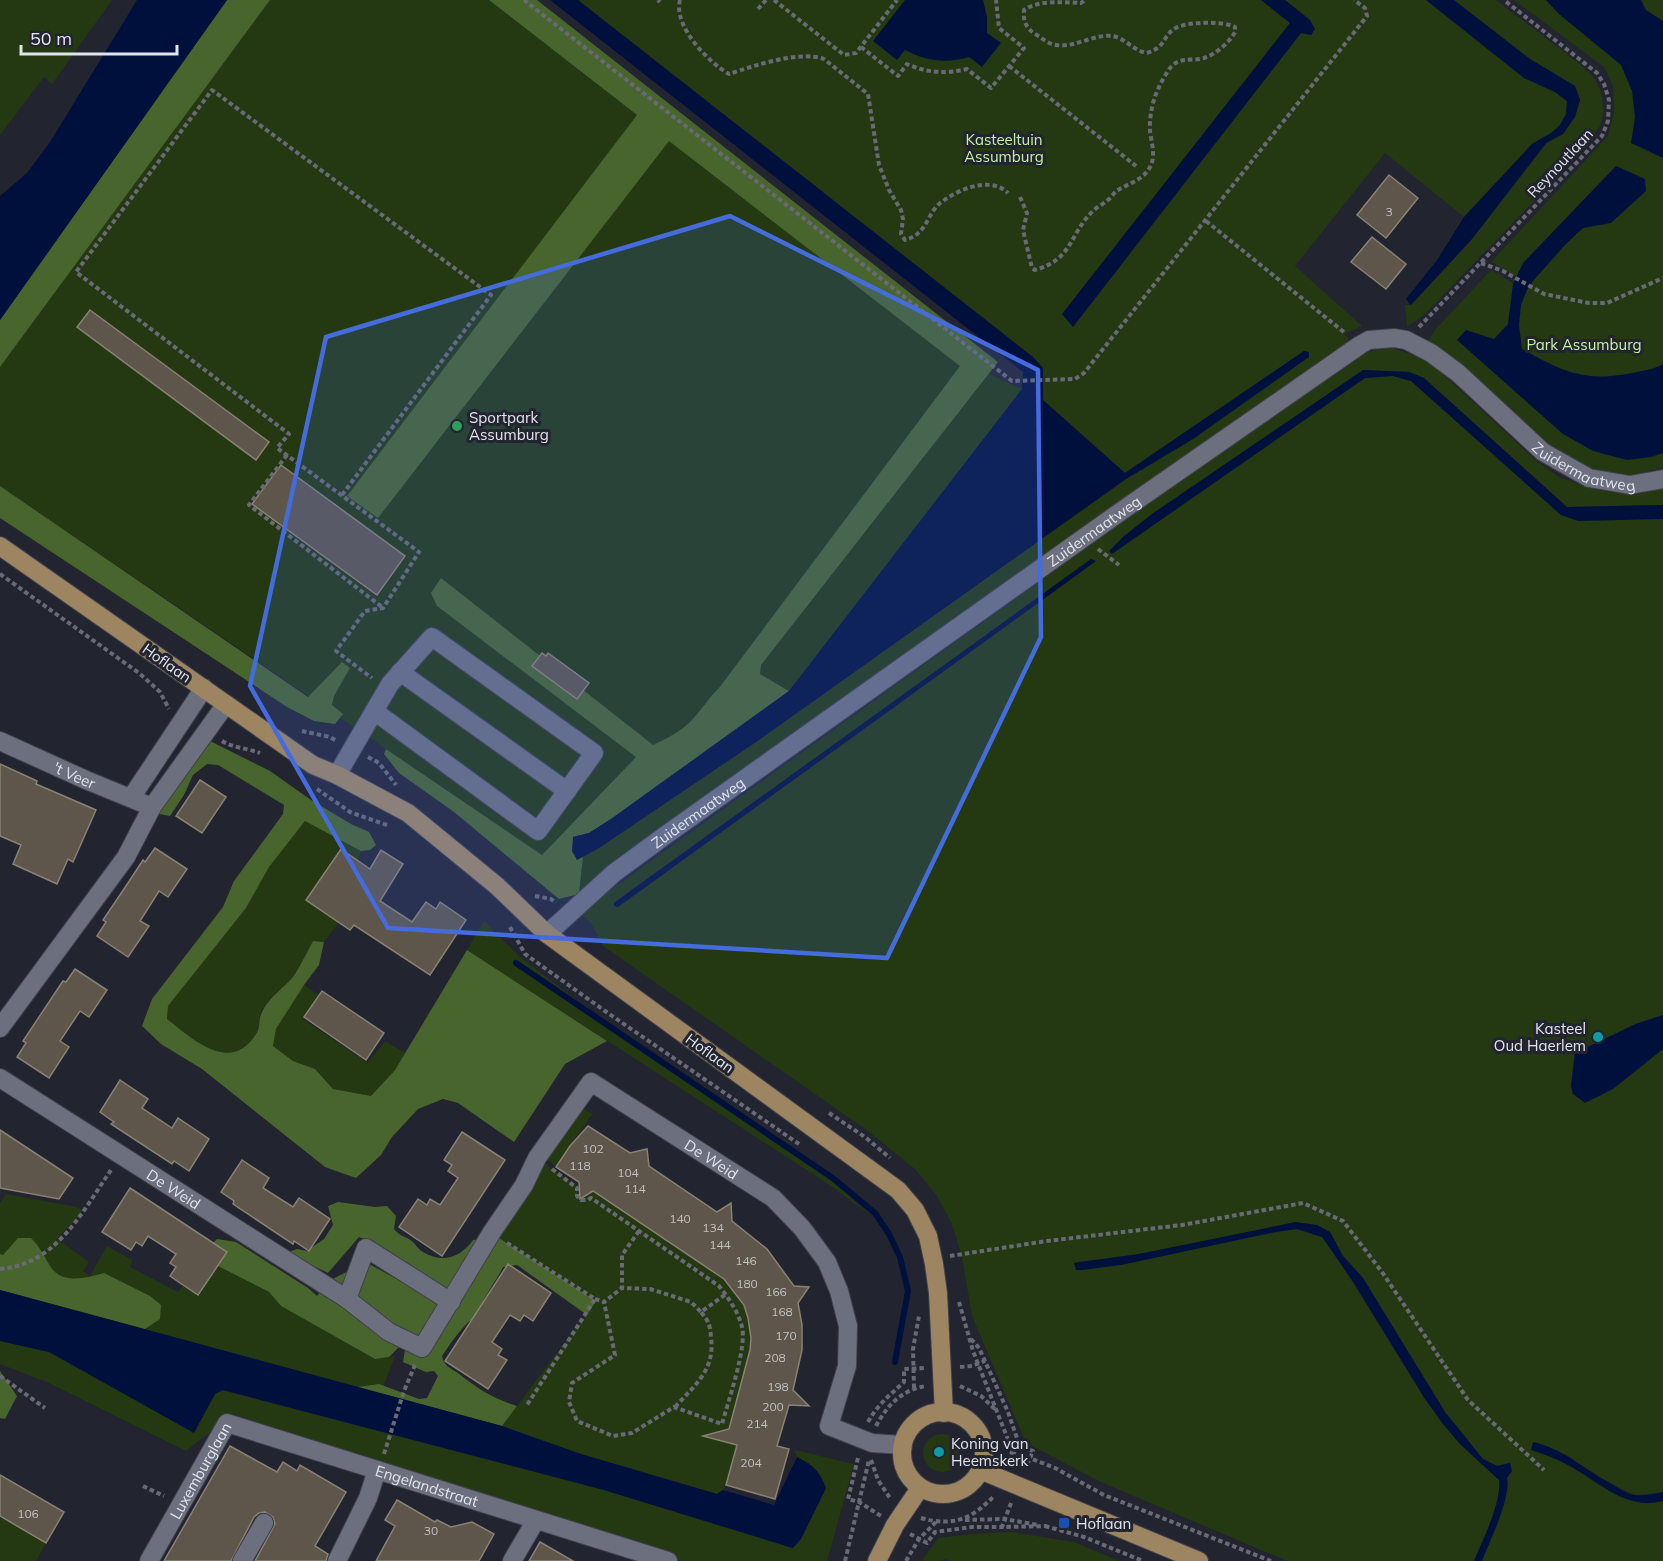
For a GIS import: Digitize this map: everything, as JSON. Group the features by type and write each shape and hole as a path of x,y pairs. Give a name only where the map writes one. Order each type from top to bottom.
{"main road":[{"name":"Hoflaan","path":"0,546 313,765 337,775 408,813 497,886 547,934 898,1190 915,1210 928,1236 933,1260 938,1293 944,1413"},
{"path":"944,1413 965,1419 976,1430 982,1443 983,1461 975,1479 967,1486 954,1493 939,1494 920,1488 913,1482 904,1469 902,1455 903,1445 911,1427 922,1418 944,1413"},
{"path":"980,1470 1199,1561"},
{"path":"877,1561 895,1525 920,1488"}],"street":[{"name":"Zuidermaatweg","path":"547,934 614,873 1084,538 1369,340 1381,338 1406,340 1445,362 1543,452 1589,478 1630,485 1663,479"},
{"path":"337,775 374,711 392,682 432,637 594,753 538,831 374,711"},
{"path":"392,682 567,791"},
{"path":"131,798 204,688"},
{"path":"0,1028 126,858 152,807 225,704"},
{"name":"'t Veer","path":"0,741 152,807"},
{"name":"De Weid","path":"0,1078 347,1299 389,1332 422,1348 492,1232 524,1185 537,1158 591,1082 773,1198 802,1228 827,1262 839,1292 848,1326 847,1366 829,1426 871,1449 903,1445"},
{"path":"347,1299 366,1248 451,1302"},
{"name":"Luxemburglaan","path":"149,1561 226,1423 377,1470"},
{"name":"Engelandstraat","path":"337,1561 368,1498 377,1470 668,1561"},
{"path":"512,1561 536,1520"},
{"path":"242,1561 264,1523"}],"path":[{"path":"524,0 1012,381 1075,379 1084,373 1367,16 1365,8 1354,0"},
{"path":"680,0 681,15 692,40 712,62 729,74 787,58 817,56 865,90 870,100 879,165 889,190 901,210 902,234 905,240 917,235 923,229 938,205 960,192 992,184 999,185 1008,193"},
{"path":"758,9 766,0"},
{"path":"774,0 844,55 856,53 895,0"},
{"path":"861,47 898,75 907,64 921,70 940,73 967,69 991,88 1024,48 999,28 996,0"},
{"path":"1020,197 1028,213 1023,230 1032,268 1035,270 1048,265 1066,252 1076,233 1096,208 1111,198 1117,190 1137,182 1150,167 1153,160 1150,128 1155,94 1174,63 1180,60 1206,58 1222,47 1235,32 1235,27 1231,25 1214,22 1178,27 1171,32 1161,46 1146,52 1136,50 1112,36 1057,45 1029,31 1025,24 1024,10 1029,6 1040,3 1081,3 1085,0"},
{"name":"Reynoutlaan","path":"1406,340 1602,136 1608,121 1607,90 1597,73 1504,0"},
{"path":"1009,66 1136,166"},
{"path":"342,495 491,295 212,90 76,272 289,434 277,448 419,552 383,608 365,611 336,651 392,682"},
{"path":"1206,221 1360,345"},
{"path":"1481,263 1503,271 1544,294 1588,303 1607,303 1663,278"},
{"path":"287,455 249,505 383,608"},
{"path":"1084,538 1119,565"},
{"name":"Hoflaan","path":"525,954 789,1138 809,1149"},
{"path":"0,1269 15,1268 47,1252 64,1239 121,1155"},
{"path":"537,1158 577,1188 577,1196 581,1200 591,1198 719,1286 734,1304 743,1330 740,1363 722,1424 675,1407"},
{"path":"933,1260 1047,1241 1182,1226 1303,1203 1344,1221 1382,1272 1468,1400 1544,1470"},
{"path":"492,1232 595,1299 604,1302"},
{"path":"622,1288 622,1255 639,1232"},
{"path":"622,1288 650,1289 691,1302 710,1323 713,1351 706,1373 675,1407 632,1433 613,1436 577,1421 570,1402 572,1383 615,1355 604,1302 622,1288"},
{"path":"701,1312 726,1294"},
{"path":"527,1405 595,1299"},
{"path":"845,1561 875,1429 889,1406 899,1396 914,1388 913,1349 919,1312"},
{"path":"999,1413 968,1337 979,1348 1008,1412 1019,1444 1034,1451 1002,1527 1047,1527"},
{"path":"389,1443 404,1391 422,1348"},
{"path":"0,1376 45,1408"},
{"path":"1012,1451 1055,1468 1104,1494 1271,1561"},
{"path":"906,1561 919,1539 936,1522 1004,1519 1084,1537 1143,1561"}],"highlighted area":[{"path":"730,216 1038,370 1041,637 887,958 388,928 250,686 326,337"}],"green space":[{"path":"0,0 112,0 52,84 44,77 0,135"},
{"path":"227,0 270,0 0,367 0,320"},
{"name":"Sportpark Assumburg","path":"270,0 489,0 960,366 695,717 679,732 636,757 542,855 0,486 0,367"},
{"path":"489,0 537,0 998,362 761,665 760,674 789,691 611,819 589,833 573,837 577,859 583,856 579,894 559,899 454,812 399,773 384,754 386,749 542,855 636,757 437,606 431,593 441,578 653,745 686,726 719,688 960,366 669,141 378,518 347,496 637,115"},
{"name":"Kasteeltuin Assumburg","path":"578,0 1261,0 1290,23 1063,314 1301,33 1312,35 1310,20 1285,0 1426,0 1524,78 1555,92 1567,101 1566,114 1560,125 1532,144 1464,217 1385,153 1295,266 1362,326 1344,334 1348,338 1348,343 579,894 583,856 599,848 756,742 1126,479 1193,439 1309,353 1304,351 1125,473 1043,400 1042,387 1033,357"},
{"path":"1454,0 1496,0 1581,65 1595,79 1601,92 1604,111 1600,126 1583,150 1424,315 1407,327 1405,305 1411,305 1472,239 1547,143 1563,134 1574,117 1580,100 1575,86 1530,59"},
{"name":"Park Assumburg","path":"1514,0 1663,0 1663,467 1660,468 1633,475 1599,475 1558,453 1427,343 1435,330 1491,270 1513,283 1516,276 1491,262 1608,136 1614,113 1613,86 1604,67"},
{"path":"1392,348 1428,360 1534,459 1559,477 1585,487 1610,492 1637,494 1663,487 1663,505 1567,507 1424,378 1409,372 1364,370 1154,513 1123,537 1111,553 1365,378 1393,376 1411,381 1561,515 1663,519 1663,1015 1635,1024 1575,1053 1571,1086 1573,1094 1585,1102 1602,1095 1663,1049 1663,1492 1635,1495 1593,1474 1566,1454 1531,1449 1566,1464 1624,1498 1649,1503 1663,1501 1663,1561 1482,1561 1504,1501 1508,1485 1509,1463 1497,1466 1483,1459 1445,1412 1363,1278 1343,1256 1330,1232 1296,1222 1075,1267 1297,1229 1322,1237 1443,1424 1460,1444 1499,1480 1495,1510 1474,1561 1287,1561 1101,1482 1026,1443 972,1316 962,1257 952,1224 937,1196 916,1170 868,1131 603,946 593,926 580,912 1280,409 1364,354","holes":["1095,562 618,907 614,906 614,902 974,644"]},
{"path":"989,374 1022,389 789,691 760,674 761,665"},
{"path":"0,486 308,697 342,662 350,668 334,696 332,705 343,714 335,724 314,721 287,707 0,518"},
{"path":"208,740 270,771 311,800 369,832 376,845 370,850 361,851 305,821 269,867 246,908 168,1006 167,1019 188,1036 212,1049 223,1053 235,1052 246,1046 256,1034 265,1006 295,974 313,941 324,942 319,965 276,1029 273,1046 293,1061 315,1069 333,1089 371,1096 395,1070 467,950 607,1041 565,1064 514,1142 458,1103 443,1099 418,1109 392,1137 381,1155 356,1178 325,1167 202,1069 161,1044 142,1026 152,999 223,907 234,881 283,814 284,805 218,765 207,764 193,775 184,795 170,816 159,814 164,797"},
{"path":"305,820 361,851 358,860 341,849 307,900 339,922 324,942 313,941 295,974 264,1007 260,1015 258,1031 245,1046 234,1052 223,1053 211,1049 188,1036 167,1019 168,1006 246,908 269,867"},
{"path":"484,921 520,957 607,1023 824,1174 871,1216 827,1183 467,950"},
{"path":"304,985 320,996 303,1019 368,1063 385,1041 405,1053 395,1070 371,1096 333,1089 315,1069 293,1061 273,1046 276,1029"},
{"path":"582,1108 592,1114 556,1167 547,1159"},
{"path":"537,1158 580,1188 591,1190 724,1279 744,1305 751,1338 750,1350 725,1441 737,1445 726,1485 717,1494 581,1454 502,1426 596,1301 491,1234"},
{"path":"6,1194 77,1207 83,1211 57,1239 89,1262 83,1271 90,1276 107,1246 132,1260 130,1267 178,1292 183,1285 199,1295 218,1266 269,1292 281,1306 375,1359 395,1356 383,1387 379,1384 357,1387 0,1290 0,1203"},
{"path":"338,1202 375,1207 387,1206 396,1216 394,1229 396,1232 430,1256 438,1258 451,1257 463,1251 473,1240 499,1238 596,1301 587,1315 517,1265 503,1267 486,1295 480,1313 463,1327 442,1356 448,1366 479,1388 500,1400 517,1406 502,1426 357,1387 379,1384 419,1399 427,1398 438,1376 434,1371 426,1372 403,1362 405,1350 400,1346 389,1357 375,1359 281,1306 269,1292 218,1266 227,1252 213,1243 217,1239 236,1242 317,1296 327,1282 352,1269 371,1265 433,1299 392,1255 359,1237 328,1273 286,1253 297,1249 307,1251 324,1239 333,1225 328,1206"},
{"path":"18,1238 31,1238 50,1266 61,1276 90,1277 104,1273 150,1296 161,1305 160,1319 145,1329 0,1290 0,1254 3,1255"},
{"path":"0,1341 49,1352 194,1432 215,1394 222,1390 604,1490 792,1548 801,1539 826,1488 810,1464 797,1457 795,1450 854,1464 827,1561 681,1561 233,1414 186,1451 49,1383 0,1364"},
{"path":"0,1371 17,1396 5,1419 0,1418"},
{"path":"942,1434 955,1440 961,1453 955,1466 942,1472 929,1466 923,1453 929,1440"},
{"path":"0,1516 46,1543 36,1561 0,1561"},
{"path":"1012,1532 1074,1542 1119,1561 951,1561 944,1559 922,1561 938,1538"}],"water":[{"path":"137,0 227,0 0,320 0,196 27,173 50,142"},
{"path":"550,0 578,0 1033,357 1043,368 1043,400 1125,473 1304,351 1309,352 1309,357 1193,439 1126,479 756,742 599,848 577,860 572,851 573,837 589,833 611,819 789,691 1022,389 1023,372"},
{"path":"905,0 983,0 987,17 987,33 1001,43 982,67 969,57 936,60 905,50 897,60 873,41"},
{"path":"1261,0 1285,0 1310,20 1315,29 1311,35 1301,33 1073,327 1062,314 1290,23"},
{"path":"1426,0 1454,0 1530,59 1575,86 1580,100 1575,117 1563,134 1546,143 1472,239 1411,305 1406,299 1437,260 1464,217 1532,144 1560,125 1566,114 1567,101 1555,92 1524,78"},
{"path":"1546,0 1641,0 1646,10 1663,21 1663,158 1631,143 1635,117 1632,91 1621,65 1559,14"},
{"path":"1616,166 1645,179 1646,191 1611,223 1583,228 1565,245 1527,290 1521,305 1519,325 1522,349 1576,374 1619,375 1663,364 1663,453 1627,460 1593,451 1563,434 1457,340 1466,330 1494,339 1508,324 1513,284 1523,263"},
{"path":"1363,370 1409,372 1424,378 1567,507 1663,505 1663,519 1578,521 1561,515 1411,381 1393,376 1365,378 1112,554 1109,551 1152,514"},
{"path":"1091,559 1096,561 618,907 614,906 614,903"},
{"path":"1663,1015 1663,1049 1613,1089 1585,1103 1573,1094 1571,1086 1575,1053 1636,1024"},
{"path":"1296,1222 1317,1225 1330,1232 1343,1256 1363,1278 1445,1412 1483,1459 1497,1466 1510,1463 1512,1471 1507,1478 1503,1508 1482,1561 1474,1561 1495,1509 1499,1480 1460,1444 1443,1424 1425,1399 1354,1283 1322,1237 1297,1229 1121,1265 1076,1270 1074,1263 1139,1254"},
{"path":"0,1290 502,1426 581,1454 717,1494 723,1490 774,1505 797,1457 815,1469 826,1488 801,1539 793,1548 604,1490 223,1390 215,1394 194,1433 49,1352 0,1341"},
{"path":"1533,1442 1554,1449 1629,1493 1642,1495 1663,1492 1663,1501 1636,1502 1624,1498 1562,1462 1531,1450"}],"building":[{"path":"1389,175 1418,198 1386,238 1357,215"},
{"path":"1372,237 1406,264 1386,289 1351,262"},
{"path":"90,310 269,442 256,460 77,327"},
{"path":"281,465 405,556 377,595 252,504"},
{"path":"542,653 546,656 548,653 589,683 577,699 532,666"},
{"path":"0,764 37,781 36,784 96,810 73,862 68,859 57,884 13,864 21,845 0,836"},
{"path":"200,780 226,797 202,833 176,816"},
{"path":"155,848 187,869 168,897 159,891 140,921 149,926 128,957 97,936 106,922 103,920 143,860 145,862"},
{"path":"341,849 370,869 381,850 403,864 380,901 412,922 426,902 436,909 440,902 466,920 430,975 354,925 350,930 306,900"},
{"path":"75,969 107,990 89,1017 80,1011 60,1041 69,1047 49,1078 17,1057 26,1043 23,1041 63,981 66,982"},
{"path":"322,991 384,1033 366,1060 304,1017"},
{"path":"120,1080 148,1099 142,1108 172,1128 178,1118 209,1139 189,1171 174,1161 172,1164 111,1124 114,1122 100,1112"},
{"path":"588,1126 630,1153 647,1149 649,1166 717,1212 731,1203 732,1221 767,1249 794,1286 809,1287 798,1303 802,1325 802,1350 793,1390 809,1406 789,1405 777,1446 789,1449 775,1499 726,1485 737,1445 703,1436 729,1429 750,1350 751,1338 744,1305 724,1279 593,1191 580,1199 579,1182 556,1167 570,1146"},
{"path":"0,1130 73,1178 59,1199 0,1188"},
{"path":"462,1132 505,1160 442,1256 399,1227 418,1199 427,1205 430,1199 440,1205 458,1178 448,1171 452,1165 444,1160"},
{"path":"242,1160 269,1178 263,1188 293,1207 299,1198 330,1219 309,1251 294,1241 293,1244 233,1204 234,1201 221,1192"},
{"path":"130,1188 227,1252 198,1295 170,1276 176,1267 170,1263 176,1254 148,1236 142,1246 136,1242 131,1250 102,1232"},
{"path":"508,1264 551,1293 533,1321 524,1315 520,1321 510,1315 492,1342 502,1349 498,1355 507,1360 488,1389 445,1361"},
{"path":"230,1446 277,1472 283,1462 297,1471 300,1465 346,1492 315,1546 328,1554 326,1561 255,1561 275,1524 273,1517 265,1512 254,1517 231,1561 164,1561"},
{"path":"0,1475 64,1512 46,1543 0,1516"},
{"path":"397,1500 435,1522 437,1520 451,1527 472,1522 494,1534 479,1561 376,1561 395,1526 385,1520"},
{"path":"540,1542 573,1561 529,1561"}],"waterway":[{"path":"516,963 834,1179 875,1213 900,1257 908,1291 895,1362"}],"place":[{"name":"Sportpark Assumburg","path":"457,426"},
{"name":"Kasteel Oud Haerlem","path":"1598,1037"},
{"name":"Koning van Heemskerk","path":"939,1452"},
{"name":"Hoflaan","path":"1064,1523"}]}
